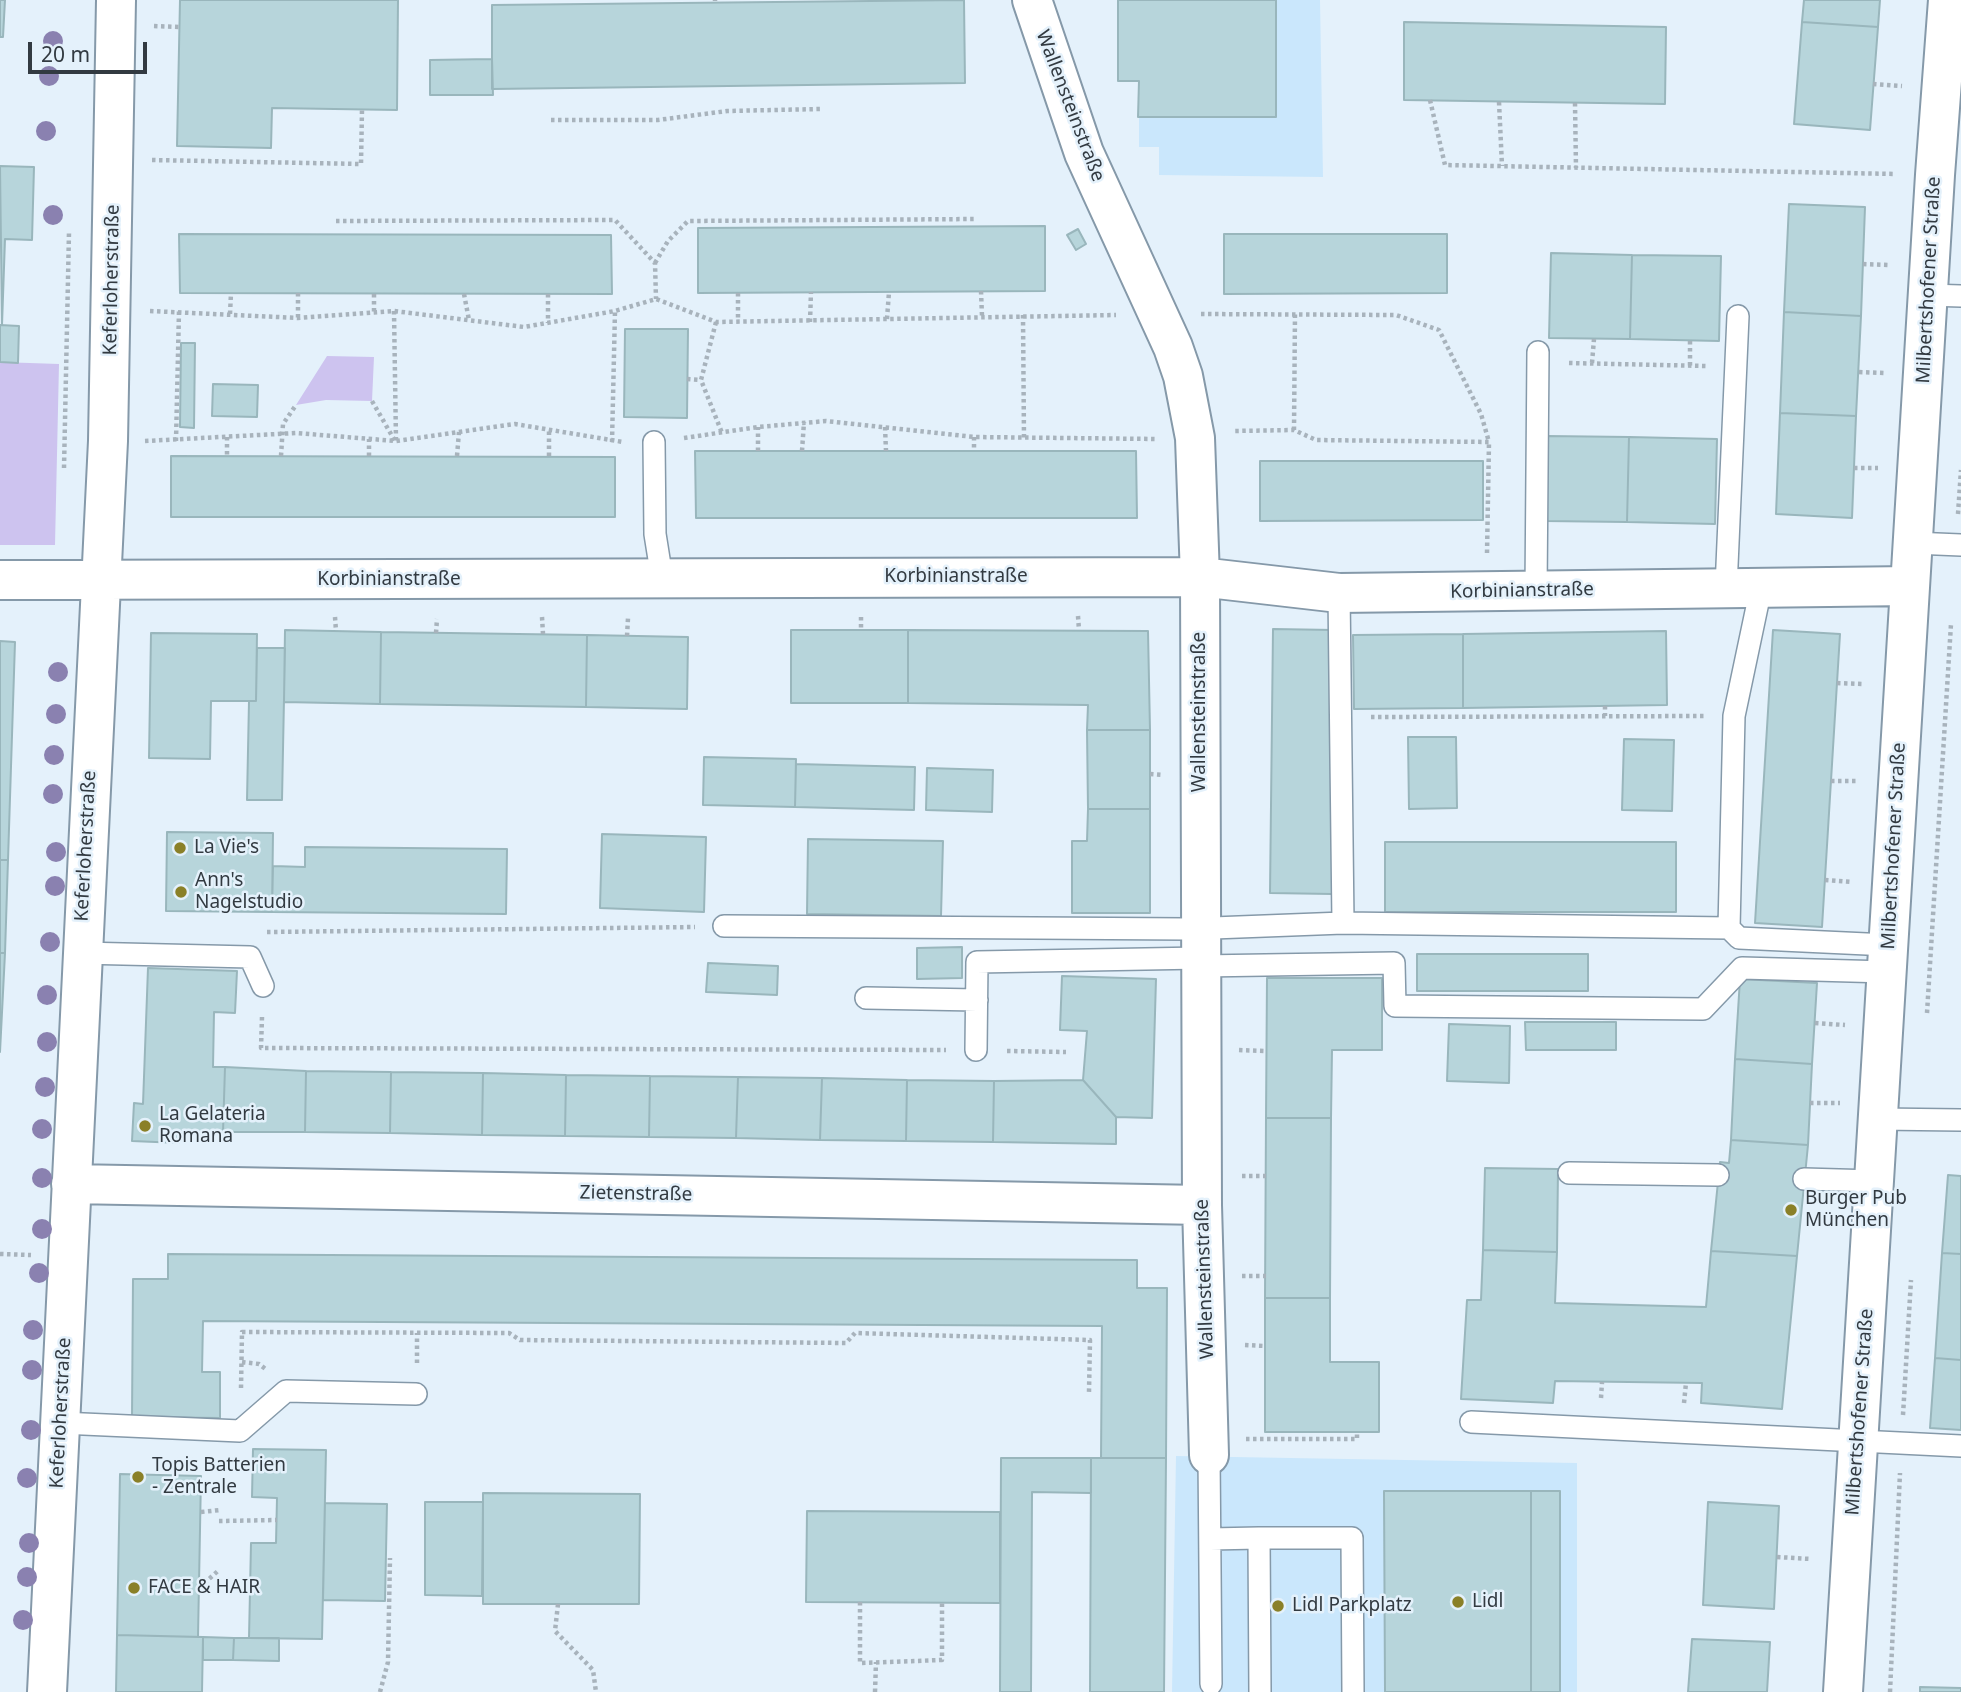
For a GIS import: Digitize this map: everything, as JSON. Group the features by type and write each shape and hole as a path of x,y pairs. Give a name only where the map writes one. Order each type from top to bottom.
{"street":[{"name":"Keferloherstraße","path":"47,1692 112,310 116,0"},
{"name":"Wallensteinstraße","path":"1032,0 1084,153 1160,314 1183,376 1194,431 1200,577 1202,1205 1209,1447"},
{"name":"Milbertshofener Straße","path":"1843,1692 1913,543 1945,295 1934,175 1948,0"},
{"name":"Korbinianstraße","path":"0,580 1200,577 1339,593 1910,586"},
{"name":"Zietenstraße","path":"71,1184 1202,1205"}],"lane":[{"path":"1729,928 1734,716 1743,588 1736,367 1738,316"},
{"path":"1536,591 1538,357"},
{"path":"654,442 655,534 662,578"},
{"path":"1913,543 1958,545"},
{"path":"1339,593 1343,923"},
{"path":"976,1051 977,962 1201,951 1343,923 1729,928 1739,938 1888,959"},
{"path":"724,926 1394,963 1395,1006 1703,1009 1742,968 1888,959"},
{"path":"81,953 250,957 262,986"},
{"path":"866,998 977,1000"},
{"path":"1878,1119 1961,1120"},
{"path":"1569,1173 1718,1175"},
{"path":"1804,1178 1874,1181"},
{"path":"61,1423 240,1431 286,1391 416,1394"},
{"path":"1471,1422 1961,1446"},
{"path":"1209,1447 1211,1684"},
{"path":"1259,1538 1260,1692"},
{"path":"1210,1539 1352,1538 1353,1692"}],"path":[{"path":"147,25 179,27"},
{"path":"1430,100 1445,165 1934,175"},
{"path":"1499,102 1502,166"},
{"path":"1575,103 1576,168"},
{"path":"140,159 361,164 362,109"},
{"path":"551,120 658,120 727,111 820,109"},
{"path":"656,299 655,263 668,241 688,221 975,219"},
{"path":"336,221 615,220 655,263"},
{"path":"981,291 982,316"},
{"path":"810,292 810,322"},
{"path":"887,320 889,292"},
{"path":"230,314 231,293"},
{"path":"298,293 298,318"},
{"path":"738,293 738,321"},
{"path":"374,294 374,313"},
{"path":"464,294 469,320"},
{"path":"548,294 548,323"},
{"path":"112,310 298,318 394,311 524,327 615,311 656,299 716,321 810,322 1023,315 1396,315 1439,330 1481,414 1489,442 1486,592"},
{"path":"176,441 179,311"},
{"path":"372,401 396,441 394,311"},
{"path":"612,442 615,311"},
{"path":"1294,430 1295,313"},
{"path":"1023,315 1024,439"},
{"path":"716,321 701,380 722,433"},
{"path":"1592,363 1594,339"},
{"path":"1690,341 1690,366"},
{"path":"1538,357 1592,363 1736,367"},
{"path":"687,379 701,380"},
{"path":"281,456 283,424 296,405"},
{"path":"802,452 804,422"},
{"path":"758,427 758,451"},
{"path":"885,427 886,452"},
{"path":"550,430 550,456"},
{"path":"1194,431 1294,430 1316,440 1489,442"},
{"path":"457,456 459,432"},
{"path":"227,437 227,456"},
{"path":"974,437 974,451"},
{"path":"369,439 369,456"},
{"path":"1958,545 1961,470"},
{"path":"1927,1014 1951,614"},
{"path":"1605,706 1605,716"},
{"path":"1516,707 1517,717"},
{"path":"1340,717 1734,716"},
{"path":"262,932 724,926"},
{"path":"262,986 261,1048 1066,1052"},
{"path":"1890,1692 1912,1268"},
{"path":"240,1431 243,1332 509,1333 520,1340 846,1343 855,1334 1090,1340 1090,1392"},
{"path":"1209,1447 1357,1439 1357,1432"},
{"path":"201,1512 220,1510"},
{"path":"219,1521 277,1520"},
{"path":"380,1692 388,1662 390,1558"},
{"path":"199,1588 219,1570"},
{"path":"860,1602 860,1662 942,1660 942,1603"},
{"path":"558,1604 555,1631 593,1670 596,1692"},
{"path":"875,1692 876,1662"}],"shaded area":[{"path":"1118,0 1320,0 1323,177 1159,175 1159,147 1139,147 1139,82 1118,81"},
{"path":"327,356 374,357 372,401 326,400 296,405"},
{"path":"0,362 59,364 55,545 0,545"},
{"path":"1176,1456 1577,1463 1577,1692 1172,1692"}],"building":[{"path":"0,0 5,0 3,37 0,37"},
{"path":"180,0 398,0 397,110 272,108 271,148 177,146"},
{"path":"964,0 965,83 492,89 492,5"},
{"path":"1118,0 1276,0 1276,117 1138,117 1139,81 1118,81"},
{"path":"1804,0 1880,0 1878,27 1802,22"},
{"path":"1404,22 1666,27 1665,104 1404,100"},
{"path":"1802,22 1878,27 1870,130 1794,124"},
{"path":"492,59 493,95 430,95 430,60"},
{"path":"0,166 34,167 32,240 5,239 2,325"},
{"path":"1789,204 1865,207 1861,316 1784,312"},
{"path":"1045,226 1045,291 698,293 698,228"},
{"path":"1078,229 1086,244 1076,250 1067,235"},
{"path":"179,234 611,235 612,294 180,293"},
{"path":"1224,234 1447,234 1447,293 1224,294"},
{"path":"1551,253 1632,255 1630,339 1549,338"},
{"path":"1632,255 1721,256 1719,341 1630,339"},
{"path":"1784,312 1861,316 1856,416 1780,413"},
{"path":"0,325 19,326 18,363 0,362"},
{"path":"625,329 688,329 687,418 624,417"},
{"path":"181,343 195,343 194,428 180,427"},
{"path":"213,384 258,385 257,417 212,416"},
{"path":"1780,413 1856,416 1852,518 1776,514"},
{"path":"1547,436 1629,437 1627,522 1545,521"},
{"path":"1629,437 1717,439 1715,524 1627,522"},
{"path":"695,451 1136,451 1137,518 696,518"},
{"path":"171,456 615,457 615,517 171,517"},
{"path":"1260,461 1483,461 1483,520 1260,521"},
{"path":"1273,629 1334,630 1332,894 1270,893"},
{"path":"285,630 381,632 380,704 284,702"},
{"path":"791,630 908,630 908,703 791,703"},
{"path":"908,630 1148,631 1150,730 1087,730 1088,705 908,703"},
{"path":"1773,630 1840,634 1822,927 1755,923"},
{"path":"1666,631 1667,705 1463,708 1463,634"},
{"path":"381,632 587,635 586,707 380,704"},
{"path":"151,633 257,634 256,701 211,701 210,759 149,758"},
{"path":"1463,634 1463,708 1354,709 1353,635"},
{"path":"587,635 688,637 687,709 586,707"},
{"path":"0,641 15,642 8,860 0,860"},
{"path":"257,648 285,648 282,800 247,800 249,701 256,701"},
{"path":"1087,730 1150,730 1150,809 1088,809"},
{"path":"1408,737 1456,737 1457,808 1409,809"},
{"path":"1624,739 1674,740 1672,811 1622,810"},
{"path":"704,757 796,759 795,807 703,805"},
{"path":"796,764 915,767 914,810 795,807"},
{"path":"927,768 993,770 992,812 926,810"},
{"path":"1088,809 1150,809 1150,913 1072,913 1072,841 1087,841"},
{"path":"167,832 273,833 272,912 166,911"},
{"path":"602,834 706,837 704,912 600,908"},
{"path":"808,839 943,841 941,916 807,914"},
{"path":"1385,842 1676,842 1676,912 1385,912"},
{"path":"305,847 507,849 506,914 272,912 273,866 305,867"},
{"path":"0,860 8,860 5,953 0,953"},
{"path":"962,947 962,978 917,979 917,948"},
{"path":"0,953 5,953 0,1052"},
{"path":"1417,954 1588,954 1588,991 1417,991"},
{"path":"708,963 778,966 777,995 706,992"},
{"path":"148,968 237,971 235,1013 214,1012 213,1067 225,1067 223,1132 179,1131 179,1143 132,1141 134,1103 143,1104"},
{"path":"1062,976 1156,979 1152,1118 1116,1117 1083,1080 1087,1031 1060,1030"},
{"path":"1267,978 1382,978 1382,1050 1332,1050 1331,1118 1266,1118"},
{"path":"1740,979 1817,983 1812,1064 1735,1059"},
{"path":"1525,1022 1616,1022 1616,1050 1526,1050"},
{"path":"1449,1024 1510,1026 1509,1083 1447,1081"},
{"path":"1735,1059 1812,1064 1808,1145 1731,1140"},
{"path":"225,1067 306,1071 305,1132 223,1132"},
{"path":"306,1071 391,1072 390,1133 305,1132"},
{"path":"391,1072 483,1073 482,1135 390,1133"},
{"path":"483,1073 566,1075 565,1136 482,1135"},
{"path":"566,1075 650,1076 649,1137 565,1136"},
{"path":"650,1076 738,1077 736,1138 649,1137"},
{"path":"738,1077 822,1078 820,1140 736,1138"},
{"path":"822,1078 907,1080 906,1141 820,1140"},
{"path":"907,1080 994,1081 993,1142 906,1141"},
{"path":"1083,1080 1116,1117 1116,1144 993,1142 994,1081"},
{"path":"1266,1118 1331,1118 1330,1298 1265,1298"},
{"path":"1731,1140 1808,1145 1797,1256 1711,1251 1720,1162 1729,1163"},
{"path":"1485,1168 1558,1169 1557,1252 1483,1250"},
{"path":"1948,1175 1961,1176 1961,1254 1942,1253"},
{"path":"1483,1250 1557,1252 1555,1303 1706,1307 1711,1251 1797,1256 1782,1409 1701,1403 1702,1383 1555,1381 1553,1403 1461,1399 1467,1300 1481,1300"},
{"path":"1942,1253 1961,1254 1961,1360 1935,1358"},
{"path":"168,1254 1137,1260 1137,1288 1167,1288 1166,1458 1101,1458 1102,1326 203,1321 202,1372 220,1372 220,1418 132,1417 133,1279 168,1279"},
{"path":"1265,1298 1330,1298 1330,1362 1379,1362 1379,1432 1265,1432"},
{"path":"1935,1358 1961,1360 1961,1430 1930,1428"},
{"path":"253,1449 326,1450 322,1639 249,1638 251,1543 276,1543 277,1498 252,1497"},
{"path":"1001,1458 1091,1458 1091,1493 1032,1492 1031,1692 1000,1692"},
{"path":"1091,1458 1166,1458 1164,1692 1090,1692"},
{"path":"120,1474 201,1476 198,1637 117,1635"},
{"name":"Lidl","path":"1384,1491 1531,1491 1531,1692 1385,1692"},
{"path":"1531,1491 1560,1491 1560,1692 1531,1692"},
{"path":"483,1493 640,1494 639,1604 483,1604"},
{"path":"425,1502 483,1502 482,1596 425,1595"},
{"path":"1708,1502 1779,1506 1774,1609 1703,1605"},
{"path":"325,1503 387,1504 385,1601 323,1600"},
{"path":"807,1511 1000,1512 1000,1603 806,1602"},
{"path":"117,1635 203,1637 202,1692 116,1692"},
{"path":"203,1637 234,1638 233,1660 203,1660"},
{"path":"234,1638 279,1638 279,1661 233,1660"},
{"path":"1692,1639 1770,1642 1767,1692 1688,1692"},
{"path":"1920,1687 1961,1688 1961,1692 1920,1692"}],"place":[{"name":"La Vie's","path":"180,848"},
{"name":"Ann's Nagelstudio","path":"181,892"},
{"name":"La Gelateria Romana","path":"145,1126"},
{"name":"Burger Pub München","path":"1791,1210"},
{"name":"Topis Batterien - Zentrale","path":"138,1477"},
{"name":"FACE & HAIR","path":"134,1588"},
{"name":"Lidl","path":"1458,1602"},
{"name":"Lidl Parkplatz","path":"1278,1606"}]}
